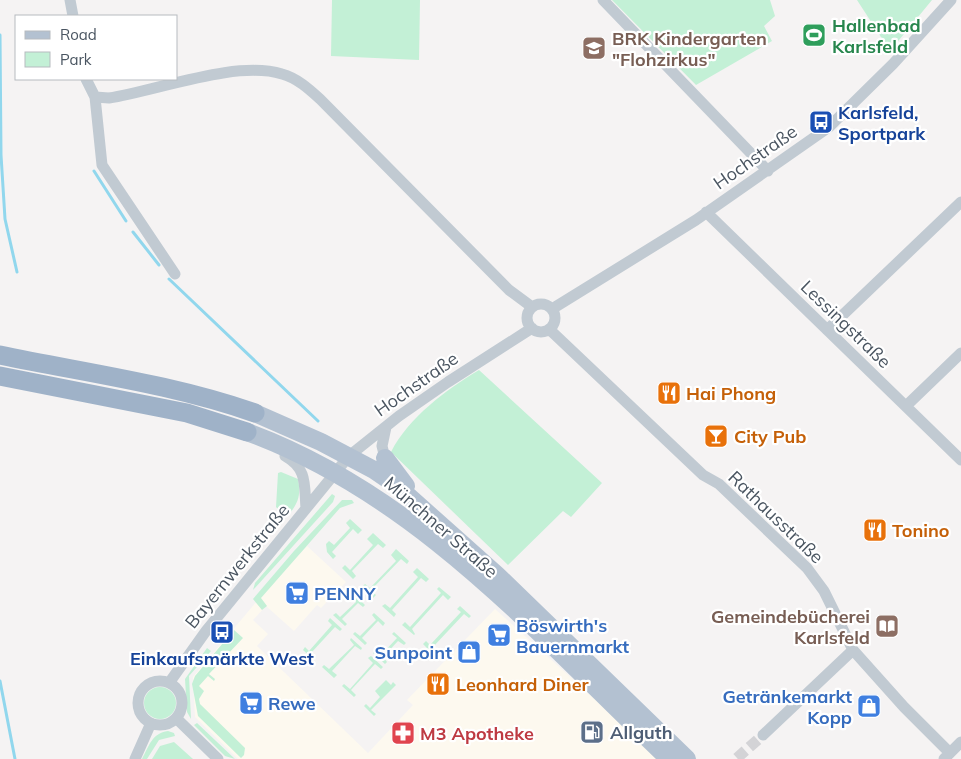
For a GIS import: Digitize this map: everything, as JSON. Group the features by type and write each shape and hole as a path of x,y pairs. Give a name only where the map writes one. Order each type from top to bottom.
{"highway":[{"path":"0,356 158,386 210,398 255,413"},
{"path":"0,376 187,413 247,432"}],"main road":[{"name":"Münchner Straße","path":"255,413 349,456 382,475 422,506 503,590 656,738 688,759"},
{"name":"Münchner Straße","path":"247,432 335,472 381,500 503,590"},
{"path":"385,458 422,506"},
{"name":"Münchner Straße","path":"656,738 669,759"}],"street":[{"path":"70,0 74,15"},
{"path":"603,0 768,171"},
{"name":"Hochstraße","path":"552,309 706,212 768,171 829,127 893,64 951,0"},
{"path":"95,97 109,98 129,95 235,71 261,69 284,74 302,84 320,99 502,283 532,307"},
{"path":"86,80 95,97 102,165 175,274"},
{"path":"827,330 961,202"},
{"name":"Lessingstraße","path":"706,212 961,460"},
{"path":"544,304 552,309 555,318 549,329 540,331 532,328 527,320 532,307 544,304"},
{"name":"Hochstraße","path":"349,456 448,382 532,328"},
{"name":"Rathausstraße","path":"549,329 704,475 719,484 806,568 824,591 853,650 947,756"},
{"path":"906,406 961,354"},
{"path":"385,458 382,446 386,427"},
{"path":"265,439 274,450 296,462 302,470 306,508"},
{"path":"335,472 349,456"},
{"name":"Bayernwerkstraße","path":"169,683 206,631 335,472"},
{"path":"763,735 853,650"},
{"path":"155,682 169,683 176,687 182,700 182,708 176,718 167,724 151,723 142,715 139,709 140,695 143,689 155,682"},
{"path":"176,718 218,759"},
{"path":"135,759 151,723"},
{"path":"947,756 961,742"}],"shaded area":[{"path":"307,546 346,582 321,608 317,605 294,631 266,606 253,620 268,634 257,646 368,753 413,705 407,700 495,609 661,759 238,759 195,717 193,677 258,600"}],"green space":[{"path":"332,0 420,0 419,60 331,56"},
{"path":"612,0 770,0 775,16 764,26 772,41 696,85"},
{"path":"857,0 932,0 890,51"},
{"path":"479,370 602,483 571,517 563,511 508,565 391,452 408,427 429,405"},
{"path":"281,472 298,479 299,489 295,506 289,514 284,515 276,507 278,473"},
{"path":"332,494 335,496 333,502 253,590 255,583"},
{"path":"342,500 352,500 354,503 340,508 261,598 267,606 262,610 253,599 294,551"},
{"path":"350,519 362,530 358,534 353,529 332,552 336,556 333,559 327,552 326,544 329,541 334,545 350,528 346,523"},
{"path":"373,533 386,545 383,548 378,544 352,571 356,576 353,579 342,568 345,565 350,570 373,545 367,539"},
{"path":"396,549 409,561 407,564 401,559 371,590 376,595 373,598 362,587 365,584 370,588 396,561 391,555"},
{"path":"417,568 429,579 426,582 421,578 392,610 396,614 394,617 382,606 385,604 390,608 418,577 413,572"},
{"path":"439,587 451,597 448,600 443,595 412,629 414,635 402,625 405,622 410,627 441,593 437,589"},
{"path":"353,593 365,605 363,607 358,603 342,619 347,624 345,626 333,615 336,613 340,617 356,602 350,596"},
{"path":"460,606 471,616 469,618 464,614 432,648 436,652 434,655 423,644 426,641 430,645 461,612 457,609"},
{"path":"374,613 385,623 383,626 378,621 362,638 367,643 365,645 353,634 355,632 360,636 376,620 372,615"},
{"path":"330,618 342,629 340,631 335,627 311,653 316,657 314,660 303,650 305,647 309,651 332,625 328,621"},
{"path":"234,630 243,638 209,674 215,679 214,681 208,676 199,686 204,691 199,699 200,704 245,748 244,755 241,758 198,716 192,684 195,676"},
{"path":"394,632 406,643 404,645 398,641 383,657 387,662 385,664 373,653 375,651 381,655 397,638 392,634"},
{"path":"351,638 362,648 361,650 355,646 332,671 337,675 334,678 322,667 324,665 329,669 354,645 350,640"},
{"path":"207,648 211,651 189,676 191,719 187,712 185,679"},
{"path":"371,656 383,667 381,669 375,664 351,690 356,695 354,697 342,686 344,684 350,689 373,663 368,658"},
{"path":"386,680 391,685 393,682 396,685 371,710 376,714 374,716 364,706 366,704 370,708 380,697 375,691"},
{"path":"160,687 166,688 171,692 175,697 175,709 171,714 166,718 160,719 154,718 149,714 145,709 144,703 145,697 149,692 154,688"},
{"path":"197,723 235,759 225,756 194,725"},
{"path":"168,731 174,733 175,736 159,740 147,759 142,759 155,737"},
{"path":"174,742 193,759 152,759 160,746"}],"waterway":[{"path":"0,35 1,155 5,219 17,272"},
{"path":"94,171 126,221"},
{"path":"133,232 159,265"},
{"path":"169,279 318,421"},
{"path":"0,681 15,759"}],"tunnel":[{"path":"737,758 763,735"}],"place":[{"name":"Hallenbad Karlsfeld","path":"814,35"},
{"name":"BRK Kindergarten \"Flohzirkus\"","path":"594,48"},
{"name":"Karlsfeld, Sportpark","path":"821,122"},
{"name":"Hai Phong","path":"669,393"},
{"name":"City Pub","path":"716,436"},
{"name":"Tonino","path":"875,530"},
{"name":"PENNY","path":"297,593"},
{"name":"Gemeindebücherei Karlsfeld","path":"887,626"},
{"name":"Einkaufsmärkte West","path":"222,632"},
{"name":"Böswirth's Bauernmarkt","path":"499,635"},
{"name":"Sunpoint","path":"469,652"},
{"name":"Leonhard Diner","path":"438,684"},
{"name":"Rewe","path":"251,703"},
{"name":"Getränkemarkt Kopp","path":"869,706"},
{"name":"Allguth","path":"592,732"},
{"name":"M3 Apotheke","path":"403,733"}]}
